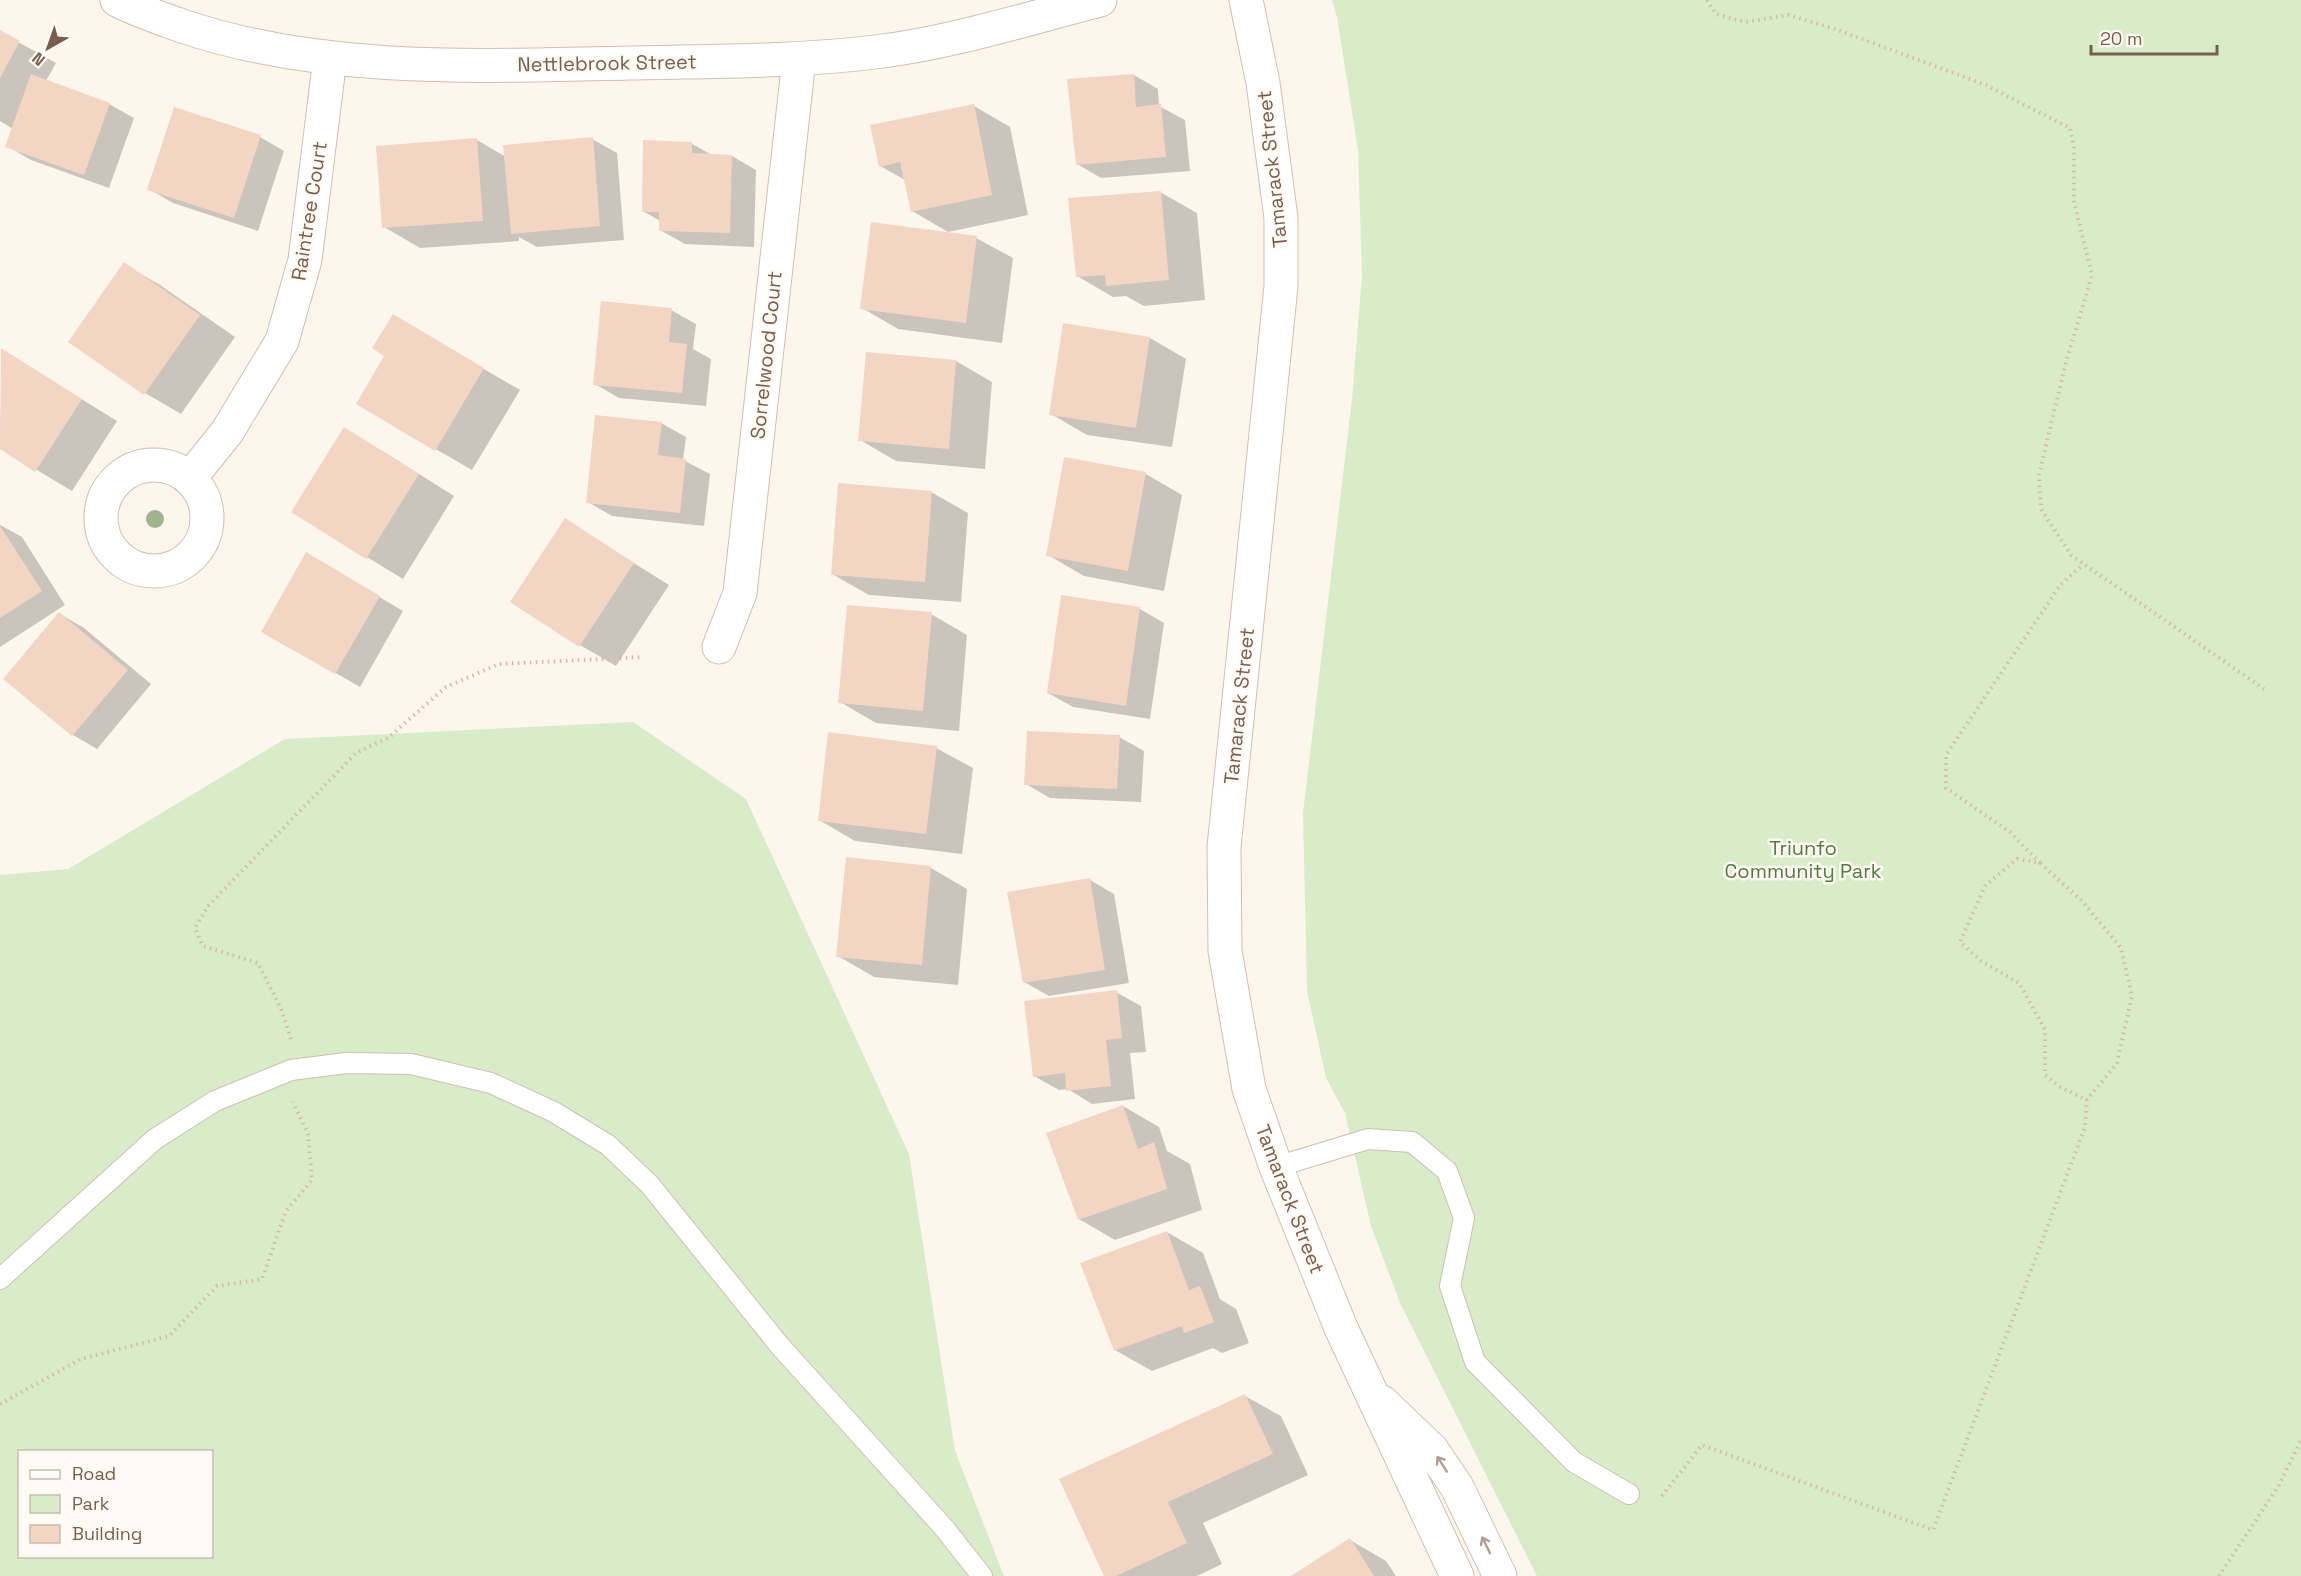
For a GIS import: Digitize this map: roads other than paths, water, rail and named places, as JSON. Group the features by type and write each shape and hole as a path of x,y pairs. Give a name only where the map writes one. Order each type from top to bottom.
{"street":[{"name":"Nettlebrook Street","path":"117,0 135,10 231,42 330,58 478,66 799,59 877,52 942,40 1100,0"},
{"name":"Tamarack Street","path":"1246,0 1263,83 1281,218 1281,286 1224,848 1225,951 1249,1089 1276,1167 1341,1328 1457,1576"},
{"name":"Raintree Court","path":"190,478 227,432 282,340 305,260 330,58"},
{"name":"Sorrelwood Court","path":"719,647 740,593 799,59"},
{"name":"Tamarack Street","path":"1370,1390 1432,1450 1456,1487 1500,1576"}],"lane":[{"path":"0,1279 155,1139 215,1101 291,1070 346,1063 411,1065 491,1083 554,1112 608,1145 650,1185 780,1346 945,1529 982,1576"},
{"path":"1276,1167 1368,1139 1412,1142 1447,1171 1464,1218 1450,1286 1475,1362 1574,1462 1629,1494"}],"park label":[{"name":"Triunfo Community Park","path":"1803,860"}]}
